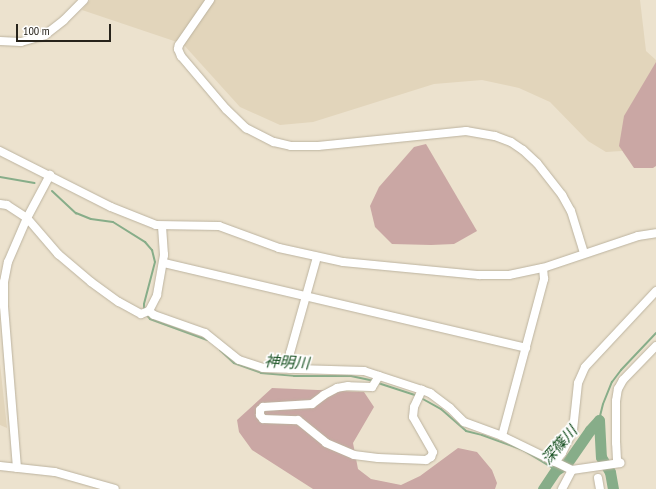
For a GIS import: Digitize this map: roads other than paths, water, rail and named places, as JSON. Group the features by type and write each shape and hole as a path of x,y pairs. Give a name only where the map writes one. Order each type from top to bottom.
{"street":[{"path":"0,41 21,42 45,35 57,27 84,0"},
{"path":"210,0 179,44 178,49 182,56 226,109 246,128 274,142 291,146 318,146 466,131 495,136 511,142 523,150 537,163 562,195 571,211 584,253"},
{"path":"0,151 135,218 162,226 219,226 279,248 343,262 479,275 509,275 543,268 638,236 656,234"},
{"path":"17,468 4,306 4,282 8,262 27,218 50,175"},
{"path":"0,204 7,206 27,218 58,254 119,302 205,332 239,360 264,368 364,371 377,379 420,394 430,393 450,408 464,422 502,436 572,470 620,464 618,460 616,443 616,401 618,389 622,380 656,346"},
{"path":"145,312 157,295 164,263 164,239 162,226"},
{"path":"290,369 290,353 307,297 316,257"},
{"path":"164,263 526,348"},
{"path":"502,436 544,279 543,268"},
{"path":"555,462 562,453 573,430 576,418 578,383 585,368 656,291"},
{"path":"377,379 372,387 348,386 338,388 324,395 312,404 263,407 260,410 260,415 263,419 298,420 326,443 340,450 354,454 378,458 426,460 431,457 433,452 413,417 414,407 420,394"},
{"path":"0,466 55,472 114,489"},
{"path":"562,489 572,470"},
{"path":"598,478 600,489"}],"waterway":[{"name":"神明川","path":"0,177 34,183"},
{"name":"神明川","path":"52,191 76,213 91,219 113,222 145,242 152,250 155,262 144,304 144,310"},
{"name":"神明川","path":"146,314 150,319 207,340"},
{"path":"599,420 603,404 612,382 621,370 656,333"},
{"name":"神明川","path":"220,350 234,363 261,373 294,376 351,376 374,381"},
{"name":"神明川","path":"378,383 418,396"},
{"name":"神明川","path":"421,398 441,409 466,431 482,435 523,450 556,470"},
{"path":"599,420 601,457 610,472 613,489"},
{"name":"深篠川","path":"543,489 556,470 567,463 590,430 599,420"}]}
